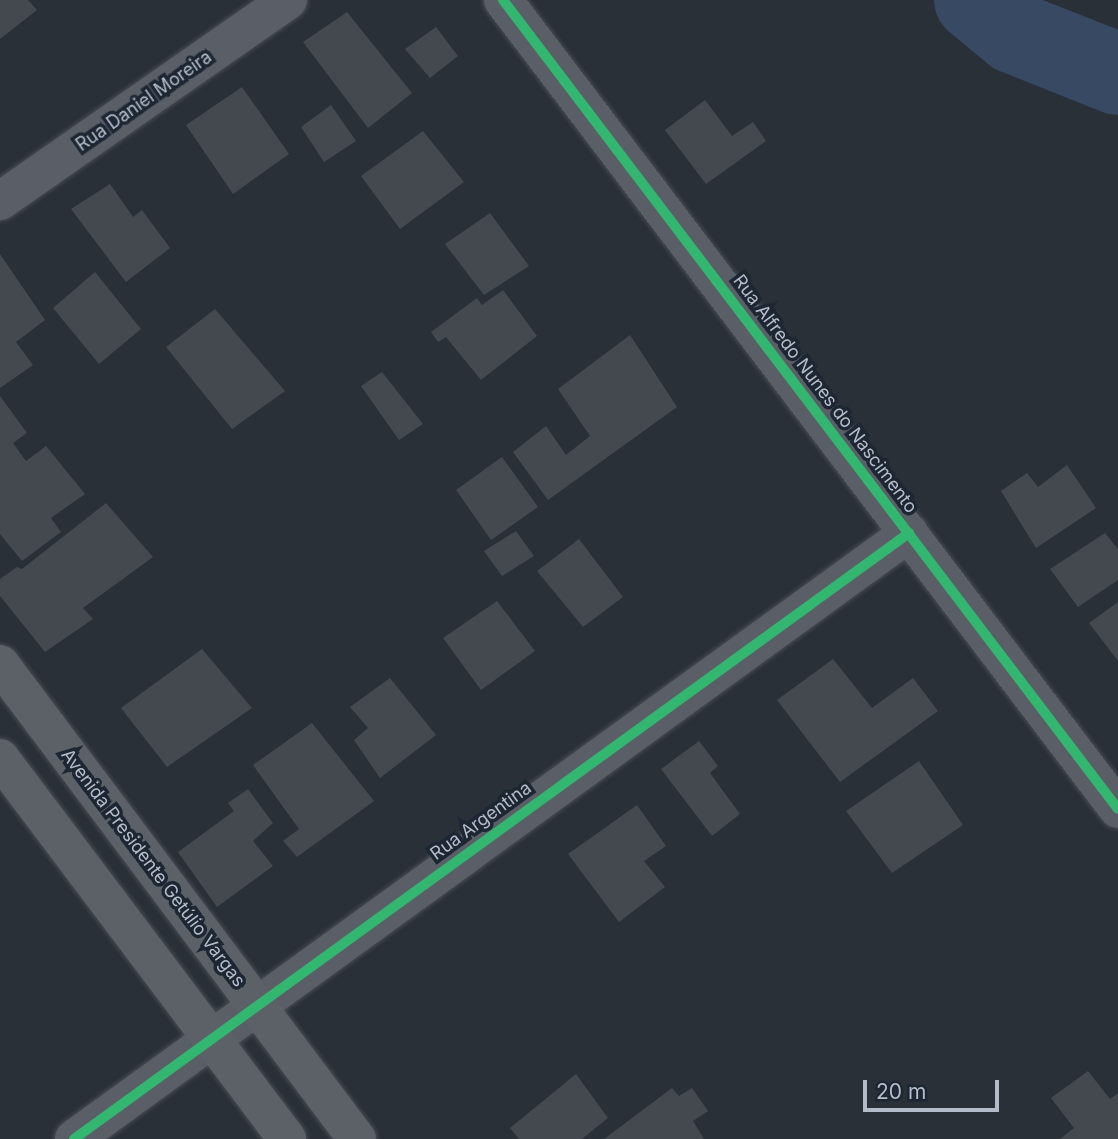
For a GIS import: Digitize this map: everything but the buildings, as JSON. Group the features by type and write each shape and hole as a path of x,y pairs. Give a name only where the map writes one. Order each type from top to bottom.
{"main road":[{"name":"Avenida Presidente Getúlio Vargas","path":"0,664 357,1139"},
{"path":"0,758 287,1139"}],"street":[{"name":"Rua Daniel Moreira","path":"0,201 288,0"},
{"name":"Rua Alfredo Nunes do Nascimento","path":"503,0 1118,809"},
{"name":"Rua Argentina","path":"74,1139 210,1037 909,533"}],"waterway":[{"path":"975,0 1015,33 1118,74"}],"cycle path":[{"path":"503,0 1118,809"},
{"path":"74,1139 909,533"}]}
